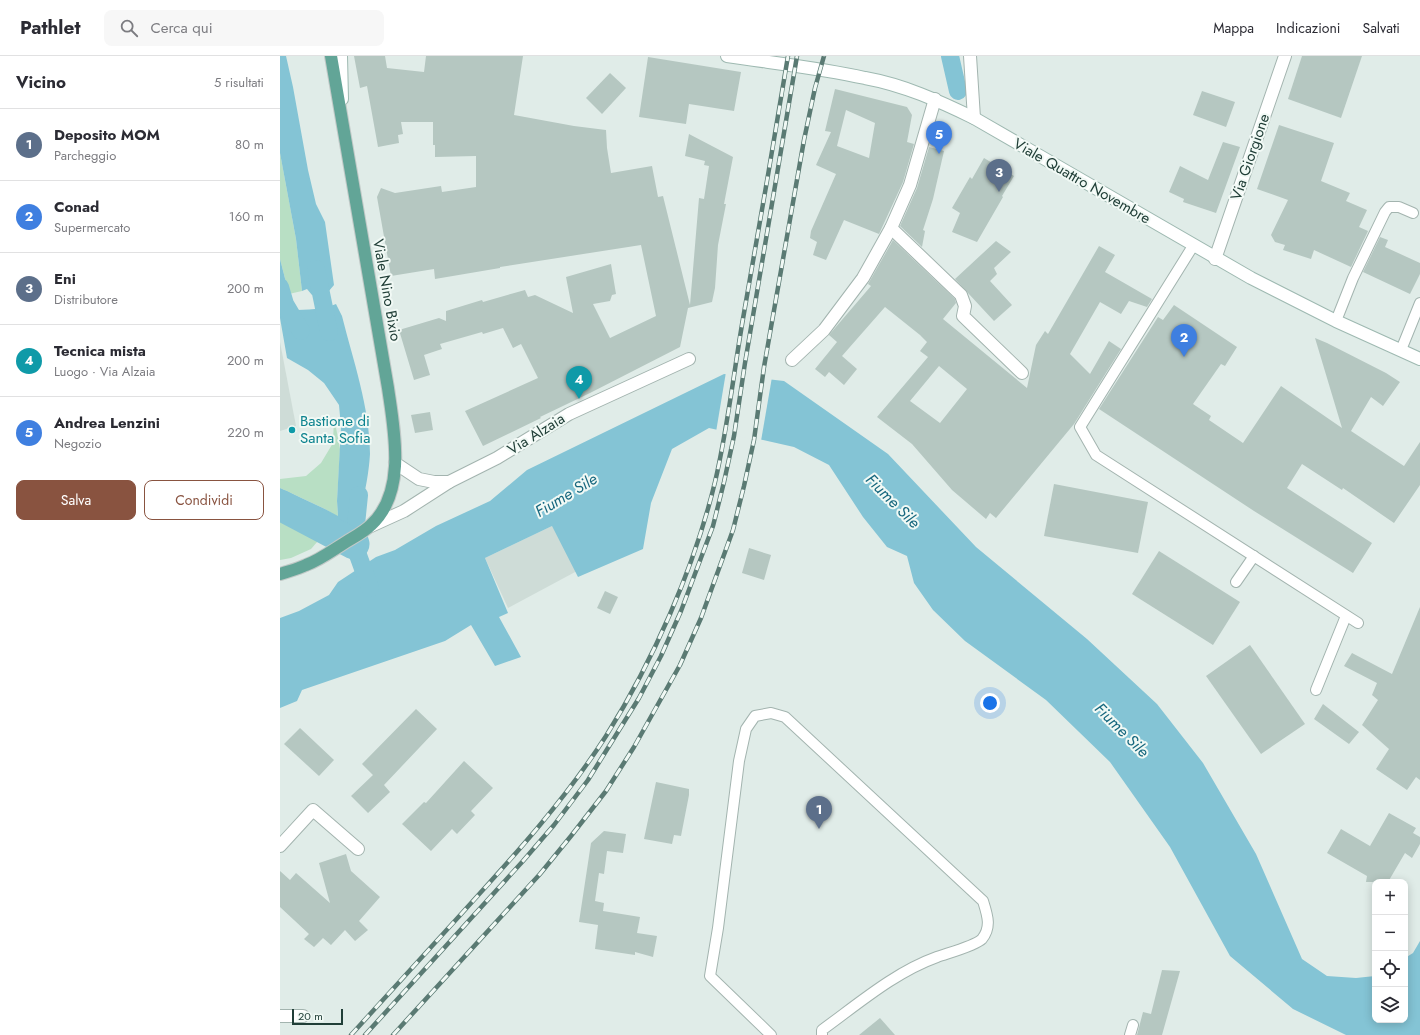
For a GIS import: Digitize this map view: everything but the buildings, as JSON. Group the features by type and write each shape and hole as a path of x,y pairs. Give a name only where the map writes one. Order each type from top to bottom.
{"main road":[{"name":"Viale Nino Bixio","path":"280,574 307,565 325,556 371,526 381,514 390,497 395,474 394,431 388,388 331,60"}],"street":[{"path":"341,56 342,120"},
{"name":"Viale Quattro Novembre","path":"727,56 755,58 866,78 891,84 935,99 974,118 1215,259 1336,321 1420,359"},
{"path":"970,56 974,118"},
{"name":"Via Giorgione","path":"1215,259 1285,56"},
{"path":"792,360 824,330 863,278 891,228 910,185 935,99"},
{"path":"891,228 961,295 965,306 963,316 1022,373"},
{"name":"Via Alzaia","path":"371,526 404,511 449,482 497,458 569,414 689,359"},
{"name":"Via Alzaia","path":"395,463 419,479 434,482 449,482"},
{"path":"280,846 313,810 358,849"},
{"path":"280,1016 303,1016"}],"lane":[{"path":"1336,321 1354,278 1385,212 1389,207 1396,206 1413,213"},
{"path":"1194,246 1080,427 1096,455 1358,623"},
{"path":"1401,350 1420,303"},
{"path":"1236,582 1254,556"},
{"path":"1316,690 1346,616"},
{"path":"771,1035 710,976 718,928 739,761 746,729 755,716 771,713 785,717 983,901 988,918 987,932 981,940 935,958 892,979 822,1030 822,1035"}],"shaded area":[{"path":"280,342 296,426 280,431"},
{"path":"554,525 577,571 508,608 485,558"}],"green space":[{"path":"280,153 296,239 302,291 289,294 280,259"},
{"path":"334,417 340,449 337,501 338,517 325,509 280,488 280,479 306,476 321,463 333,443"},
{"path":"280,511 304,522 324,534 311,549 291,558 280,560"}],"water":[{"path":"280,56 286,56 308,170 316,204 325,222 334,285 328,292 312,295 307,289 302,291 296,239 280,153"},
{"path":"280,259 289,294 289,300 280,300"},
{"path":"336,304 342,316 360,384 367,419 370,454 364,497 360,511 361,515 330,534 324,534 304,522 280,511 280,488 338,516 337,501 341,427 339,405 324,383 308,370 287,358 280,310 316,309"},
{"name":"Fiume Sile","path":"724,374 784,381 888,454 976,547 1087,639 1157,704 1203,763 1256,854 1302,959 1327,976 1356,978 1372,976 1372,1023 1408,1023 1408,956 1413,953 1420,941 1420,1035 1346,1035 1293,1009 1230,956 1170,847 1110,762 1046,700 965,641 933,610 914,583 907,556 887,547 863,517 829,465 794,447 709,428 672,449 651,503 643,549 578,577 552,526 485,558 508,613 499,617 521,657 495,666 471,625 445,641 302,690 297,701 280,708 280,618 299,611 329,595 338,582 376,557 395,550 436,526 490,501 527,470"}],"pier":[{"path":"726,372 772,377 761,441 716,432"}],"waterway":[{"path":"950,56 958,91"},
{"path":"316,269 329,332"},
{"path":"280,287 285,304 301,331"},
{"path":"359,495 354,544 370,588"},
{"path":"280,505 354,544"}],"railway":[{"path":"351,1035 501,870 574,783 606,736 656,646 684,581 696,548 720,461 740,334 788,56"},
{"path":"365,1035 523,861 554,825 588,780 639,698 661,656 681,611 713,526 734,436 797,56"},
{"path":"393,1035 540,874 606,791 634,747 680,665 701,618 733,530 744,486 754,440 764,367 804,140 815,88 824,56"}],"place":[{"name":"Andrea Lenzini","path":"939,154"},
{"name":"Eni","path":"999,192"},
{"name":"Conad","path":"1184,357"},
{"name":"Tecnica mista","path":"579,399"},
{"name":"Bastione di Santa Sofia","path":"292,430"},
{"name":"Deposito MOM","path":"819,829"}]}
